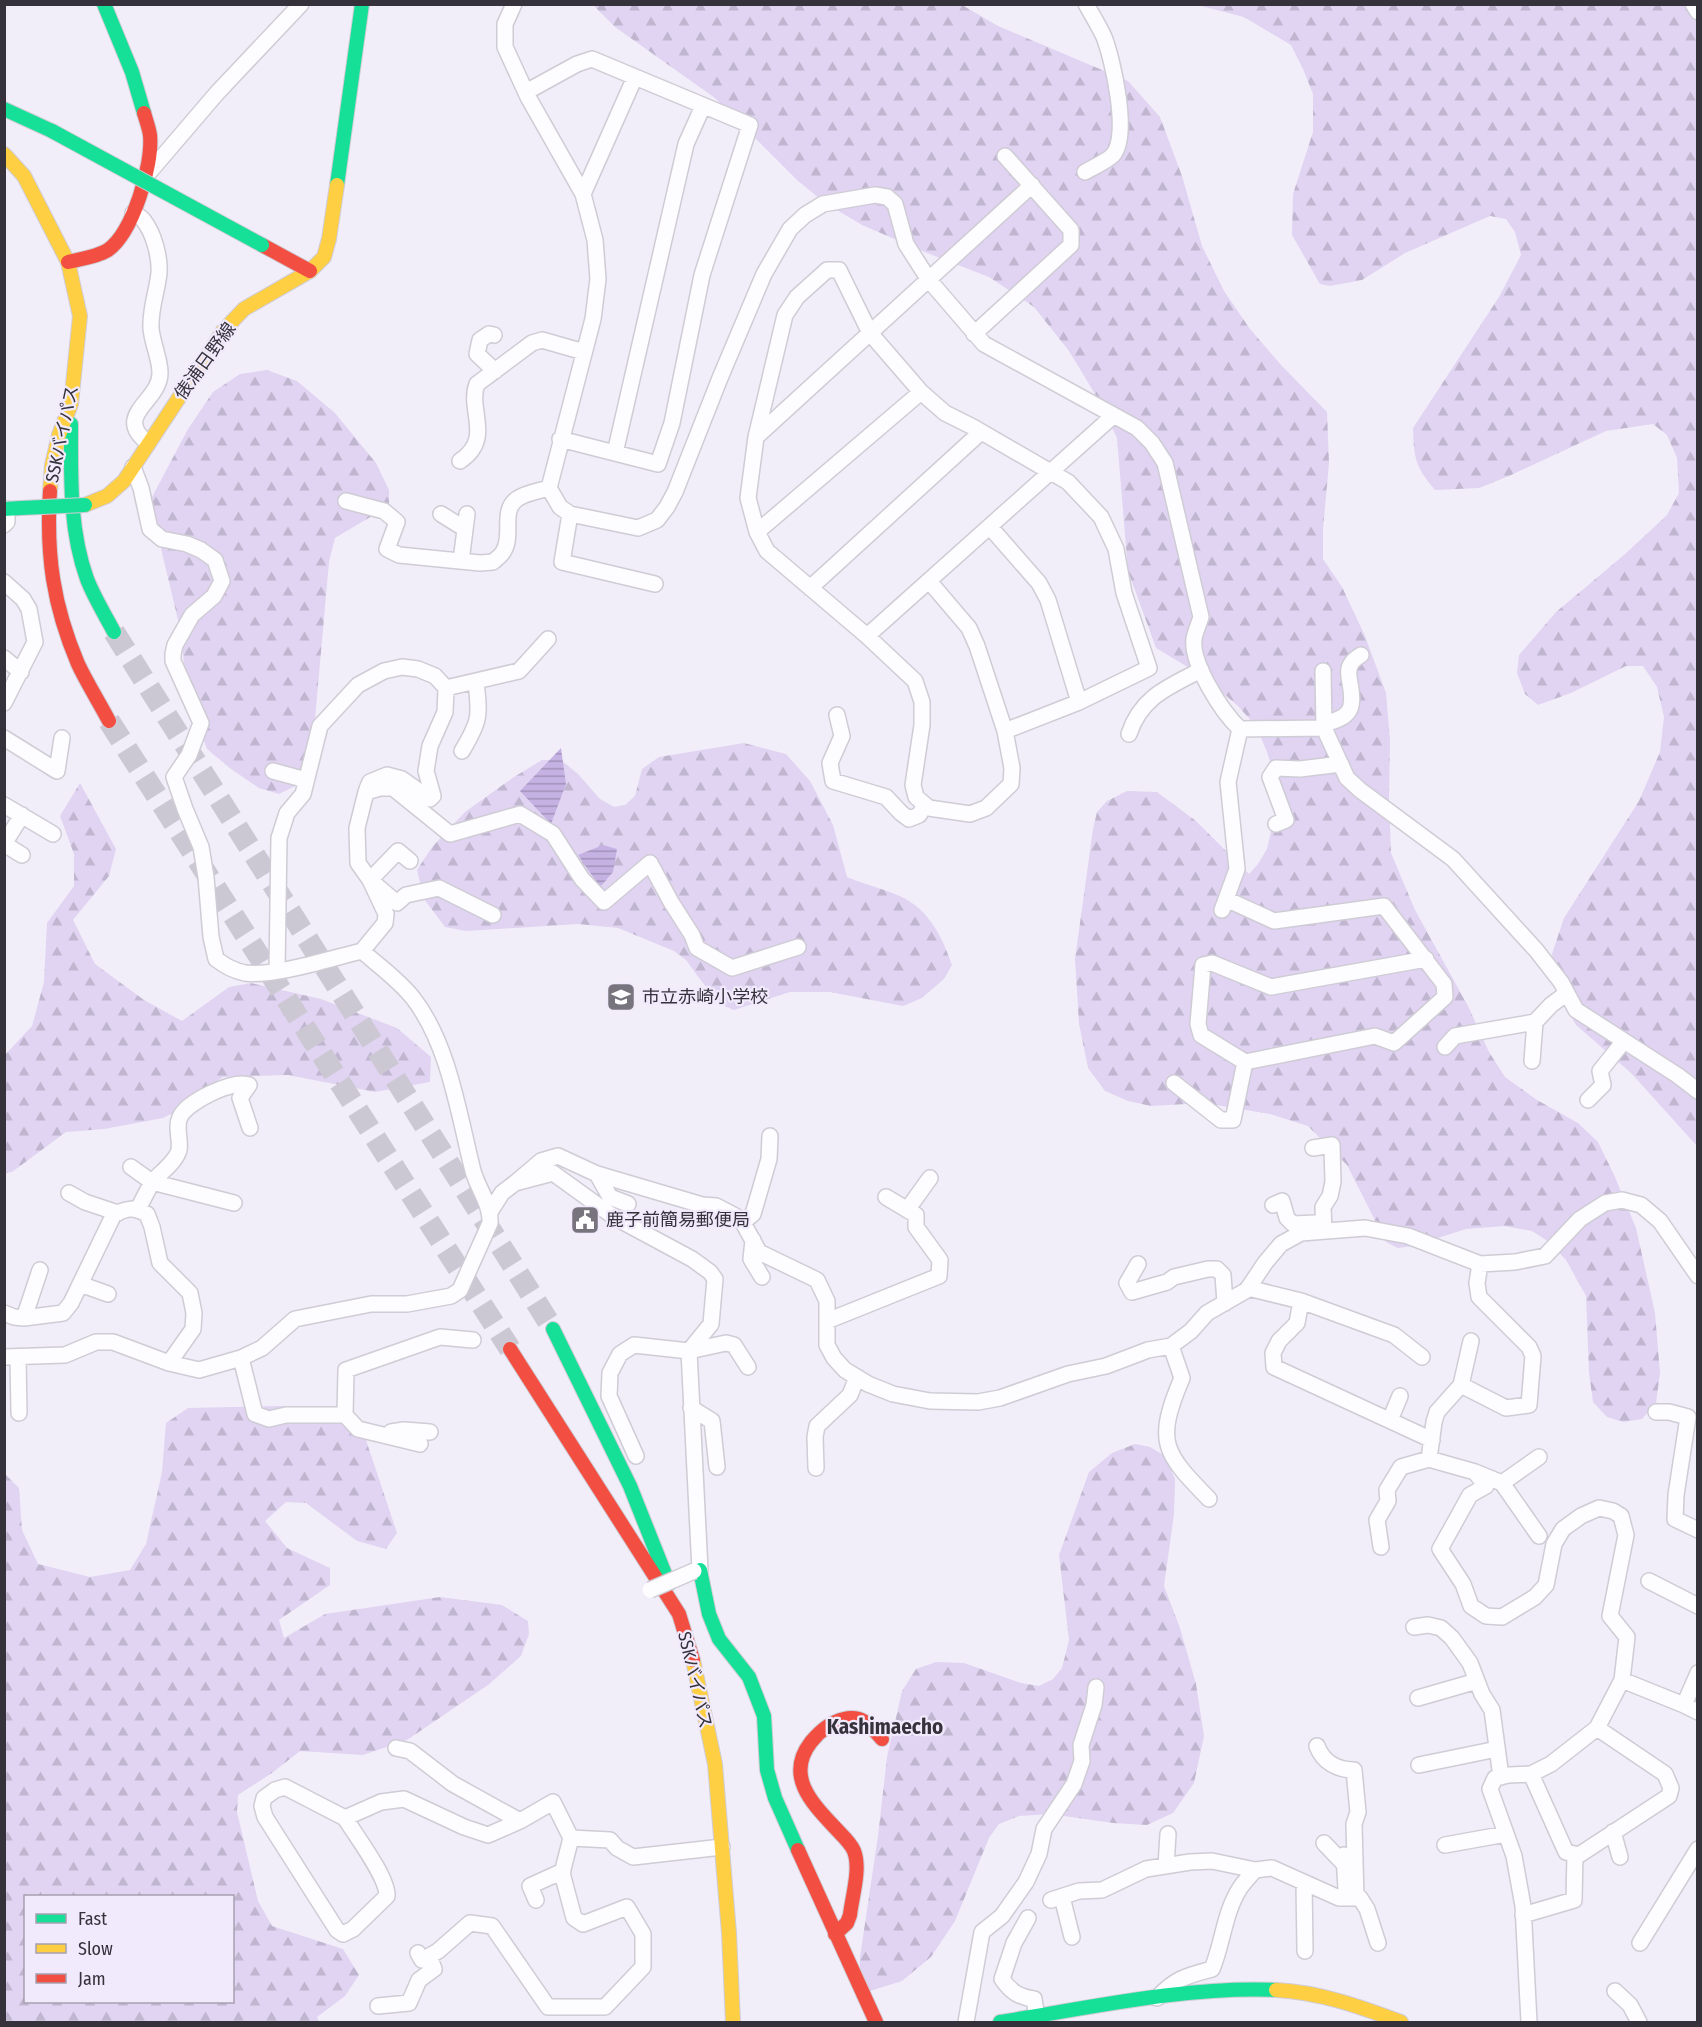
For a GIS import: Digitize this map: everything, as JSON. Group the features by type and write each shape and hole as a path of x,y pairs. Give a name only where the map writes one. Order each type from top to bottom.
{"street":[{"path":"68,262 106,251 120,238 133,213 146,176 150,135 132,72 104,4"},
{"path":"146,176 217,93 301,4"},
{"name":"俵浦日野線","path":"11,509 85,505 105,499 114,493 223,332 244,309 310,272 324,257 329,239 362,4"},
{"path":"514,4 505,24 505,47 526,92 583,194 595,240 598,279 593,319 549,488 560,507 570,514 638,528 657,520 675,492 764,274 790,229 805,214 823,204 875,195 887,196 895,204 906,244 929,280 984,344 1137,428 1152,443 1165,463 1201,617 1194,640 1196,662 1228,717 1240,729 1324,726 1348,715 1352,706 1348,673 1350,665 1361,655"},
{"path":"1085,172 1113,155 1118,145 1121,127 1113,69 1104,38 1086,4"},
{"path":"1693,4 1698,12"},
{"path":"526,92 577,64 592,59 750,125 702,275 672,423 658,464 560,439"},
{"path":"583,194 635,77"},
{"path":"615,453 686,144 703,105"},
{"path":"4,109 52,131 310,272"},
{"name":"SSKバイパス","path":"4,154 24,176 68,262 80,316 70,404 52,465 48,529 51,571 61,617 79,665 109,721"},
{"path":"974,334 1071,245 1071,230 1005,156"},
{"path":"756,437 1032,185"},
{"path":"133,213 144,218 155,242 159,271 151,329 160,374 155,390 137,411 134,424 138,435 148,443"},
{"path":"929,581 969,628 977,646 1005,731 1012,768 1011,784 986,808 970,814 929,808 916,797 913,784 922,725 922,702 915,681 867,636 767,551 757,532 748,498 756,437 785,315 797,297 827,270 839,270 870,333 921,392 945,413 1068,482 1101,517 1116,549 1124,593 1149,668 1079,702 1005,731"},
{"path":"494,335 489,334 480,340 477,354 495,371"},
{"path":"460,461 474,446 479,424 474,393 477,384 495,371 520,360 532,343 542,340 584,352"},
{"path":"757,532 921,392"},
{"path":"70,404 70,479 76,539 87,579 114,632"},
{"path":"867,636 1113,416"},
{"path":"810,588 981,432"},
{"path":"133,467 141,488 150,529 162,539 187,544 215,560 222,581 214,596 192,615 175,645 173,661 201,723 189,755 174,777 184,809 201,847 207,878 211,937 216,959 226,968 246,973 277,971 362,951 385,923 386,914 370,880 358,863 357,828 366,792 370,782 387,775 402,779 430,800 433,796 426,771 430,746 445,712 446,688 435,676 418,669 402,667 384,670 358,685 320,726 303,794 287,813 279,838 277,971"},
{"path":"346,501 361,512 384,511 398,522 387,549 399,555 493,562 504,551 509,532 508,509 513,502 518,497 549,488"},
{"path":"4,525 11,509"},
{"path":"441,514 466,522 461,561"},
{"path":"570,514 562,561 655,584"},
{"path":"990,527 1039,583 1044,592 1079,702"},
{"path":"4,582 23,599 28,609 35,642 4,703"},
{"path":"446,688 519,671 548,639"},
{"path":"4,658 21,672"},
{"path":"1129,734 1134,719 1159,692 1201,670"},
{"path":"1323,671 1324,726 1347,778 1453,859 1536,951 1561,982 1576,1010 1698,1091"},
{"path":"462,751 479,718 476,682"},
{"path":"837,715 842,736 830,763 833,781 886,796 909,819 920,815 925,805"},
{"path":"1240,729 1228,782 1237,869 1224,904 1274,921 1384,906 1426,960 1444,984 1444,997 1394,1043 1375,1036 1245,1062 1201,1035 1198,1024 1203,965 1212,963 1271,987 1426,960"},
{"path":"4,738 57,771 62,738"},
{"path":"1286,820 1270,777 1276,768 1300,770 1341,764"},
{"path":"273,771 306,780"},
{"path":"366,792 380,788 393,788 450,834 520,814 553,834 582,879 604,902 650,863 692,935 697,948 732,968 798,947"},
{"path":"4,805 53,834"},
{"path":"22,815 4,844 22,855"},
{"path":"370,880 399,851"},
{"path":"370,880 397,903 406,896 439,888 492,915"},
{"path":"19,1413 11,1357 65,1354 96,1342 113,1342 169,1363 199,1370 241,1358 262,1348 295,1319 371,1304 407,1304 451,1296 460,1290 490,1223 490,1212 475,1177 446,1064 429,1024 413,998 362,951"},
{"path":"1445,1047 1455,1036 1535,1022 1551,1005 1567,993"},
{"path":"1532,1062 1535,1022"},
{"path":"1588,1100 1603,1085 1600,1071 1624,1041"},
{"path":"1177,1091 1221,1120 1233,1120 1245,1062"},
{"path":"138,1209 152,1182 175,1158 179,1149 180,1115 193,1104 224,1088 242,1082 249,1085 240,1098 250,1128"},
{"path":"743,1222 753,1214 769,1159 771,1136"},
{"path":"1313,1148 1332,1146 1333,1182 1330,1196 1323,1207 1324,1226"},
{"path":"490,1212 502,1192 515,1184 541,1161 558,1156 597,1174 702,1205 716,1206 741,1218 759,1252 817,1280 826,1301 827,1345 834,1358 845,1370 893,1394 930,1401 978,1402 1000,1398 1068,1374 1106,1366 1148,1350 1171,1346 1191,1331 1208,1313 1248,1288 1281,1244 1301,1233 1324,1226"},
{"path":"131,1167 152,1182 234,1203"},
{"path":"515,1184 553,1173 614,1217 692,1259 710,1272 715,1279 711,1324 689,1351 697,1571 709,1614 719,1639 749,1677 764,1716 767,1770 775,1798 876,2022"},
{"path":"597,1174 610,1197 628,1204"},
{"path":"907,1210 930,1178"},
{"path":"69,1193 85,1202 118,1213"},
{"path":"827,1321 939,1276 940,1260 916,1227 916,1215 886,1197"},
{"path":"1273,1205 1281,1201 1287,1218 1293,1224 1365,1228 1408,1236 1480,1264 1515,1262 1545,1256 1580,1219 1605,1203 1622,1200 1641,1205 1660,1221 1698,1276"},
{"path":"4,1313 24,1318 63,1312 71,1303 114,1214 128,1208 138,1209 147,1214 160,1263 190,1293 194,1313 193,1329 169,1363"},
{"path":"753,1240 750,1259 762,1277"},
{"path":"1138,1264 1127,1282 1132,1292 1167,1282 1174,1277 1217,1269 1223,1275 1225,1302"},
{"path":"1461,1385 1482,1403 1506,1408 1529,1405 1533,1356 1529,1347 1479,1297 1477,1283 1480,1264"},
{"path":"24,1318 40,1270"},
{"path":"80,1284 108,1294"},
{"path":"1248,1288 1302,1301 1394,1335 1422,1357"},
{"path":"1302,1301 1297,1323 1279,1341 1273,1353 1274,1367 1432,1440"},
{"path":"553,1329 628,1479 657,1548 679,1614"},
{"path":"420,1444 358,1429 345,1415 346,1370 440,1337 473,1340"},
{"path":"1429,1459 1437,1412 1461,1385 1471,1341"},
{"path":"636,1456 609,1396 610,1373 620,1354 634,1345 689,1351 726,1343 734,1345 748,1367"},
{"path":"1171,1346 1182,1378 1174,1396 1166,1429 1167,1441 1173,1458 1209,1499"},
{"name":"SSKバイパス","path":"510,1349 634,1547 679,1614 690,1648 714,1764 729,1933 733,2022"},
{"path":"241,1358 255,1414 269,1419 286,1415 345,1415"},
{"path":"816,1468 817,1426 850,1395 857,1377"},
{"path":"1390,1420 1400,1396"},
{"path":"691,1408 712,1421 717,1467"},
{"path":"1656,1412 1669,1412 1688,1418 1691,1443 1676,1494 1675,1519 1698,1530"},
{"path":"380,1434 404,1430 430,1432"},
{"path":"1502,1483 1539,1457"},
{"path":"1381,1547 1377,1520 1388,1501 1387,1490 1401,1467 1429,1459 1475,1472 1502,1483 1539,1536"},
{"path":"1475,1472 1486,1486 1470,1495 1440,1549 1463,1584 1471,1606 1486,1616 1503,1617 1535,1597 1546,1585 1554,1544 1563,1529 1581,1516 1599,1508 1613,1511 1621,1516 1626,1534 1610,1616 1627,1637 1622,1680 1596,1728 1551,1764 1531,1774 1495,1778 1490,1789 1514,1856 1523,1915 1529,2022"},
{"path":"650,1590 697,1571"},
{"path":"1649,1581 1698,1606"},
{"path":"1414,1627 1428,1625 1441,1628 1452,1638 1470,1663 1492,1710 1501,1777"},
{"path":"1622,1680 1691,1708 1698,1673"},
{"path":"1418,1698 1477,1682"},
{"path":"966,2022 982,1932 1002,1916 1026,1882 1039,1854 1044,1829 1074,1784 1082,1761 1081,1745 1094,1705 1096,1687"},
{"path":"835,1934 847,1923 850,1915 856,1853 808,1796 801,1782 799,1766 804,1753 822,1730 837,1720 849,1718 864,1720 882,1739"},
{"path":"1531,1774 1566,1852 1578,1855 1669,1797 1671,1788 1665,1773 1596,1728"},
{"path":"1317,1746 1321,1756 1342,1770 1354,1770 1358,1812 1354,1824 1351,1898"},
{"path":"396,1748 410,1751 453,1784 520,1821"},
{"path":"1419,1764 1497,1749"},
{"path":"285,1787 345,1818 382,1878 387,1889 387,1896 353,1929 343,1934 337,1930 265,1817 262,1806 264,1798 274,1790 285,1787"},
{"path":"345,1818 381,1802 404,1799 464,1827 488,1835 520,1821 553,1802 571,1838 562,1871 574,1918 583,1924 627,1907 643,1934 643,1967 605,2007 548,2007 492,1926 470,1923 438,1951 424,1954 434,1969 419,1980 409,2002 378,2006"},
{"path":"1613,1832 1620,1857"},
{"path":"1166,1866 1168,1834"},
{"path":"1445,1845 1506,1834"},
{"path":"571,1838 610,1840 617,1848 633,1857 722,1847"},
{"path":"1324,1843 1344,1859 1351,1898"},
{"path":"1640,1943 1698,1849"},
{"path":"1523,1915 1574,1900 1575,1854"},
{"path":"1072,1937 1056,1898 1079,1891 1102,1890 1146,1869 1212,1861 1255,1870 1272,1868 1322,1892 1360,1899 1367,1910 1378,1943"},
{"path":"1157,1998 1172,1983 1188,1975 1212,1969 1227,1918 1239,1888 1255,1870"},
{"path":"536,1900 530,1886 562,1871"},
{"path":"1304,1883 1305,1951"},
{"path":"1028,1918 1014,1943 1002,1979 1008,1988 1020,1997 1034,1999 1037,2017"},
{"path":"1000,2022 1157,1998 1244,1989 1288,1991 1356,2005 1401,2022"},
{"path":"1623,1993 1639,2022"}],"green space":[{"path":"593,5 962,5 998,26 1128,81 1160,117 1182,176 1202,246 1224,291 1250,329 1327,412 1329,463 1323,530 1323,559 1342,587 1365,636 1386,693 1390,740 1391,853 1415,910 1468,1006 1489,1052 1505,1077 1537,1100 1578,1123 1598,1142 1636,1228 1655,1313 1660,1373 1656,1403 1642,1419 1623,1422 1607,1417 1593,1402 1589,1373 1586,1296 1566,1260 1549,1242 1532,1231 1504,1226 1466,1229 1413,1246 1398,1248 1386,1242 1347,1165 1308,1126 1270,1114 1204,1103 1151,1106 1128,1101 1105,1091 1088,1068 1079,1024 1075,959 1097,812 1107,801 1127,791 1157,792 1196,821 1249,874 1267,849 1275,815 1277,784 1256,726 1237,705 1201,675 1156,648 1128,571 1117,438 1095,394 1069,351 1034,307 989,277 862,225 825,203 797,180 715,98 615,27"},
{"path":"1197,5 1697,5 1697,1146 1631,1073 1576,1025 1558,993 1552,954 1564,918 1639,801 1660,752 1664,717 1657,687 1643,666 1626,666 1571,693 1538,705 1525,694 1517,673 1519,655 1556,612 1624,555 1667,515 1679,493 1677,458 1667,435 1653,424 1606,431 1479,488 1435,490 1423,475 1417,462 1413,428 1499,297 1521,255 1515,232 1506,219 1490,216 1405,253 1362,280 1330,286 1320,284 1292,235 1293,194 1313,132 1313,94 1303,69 1291,45 1244,17"},
{"path":"267,370 297,381 335,413 376,463 389,490 389,506 335,538 329,562 314,730 299,784 279,794 259,788 207,749 190,704 178,620 159,540 152,497 188,429 213,392 240,374"},
{"path":"744,743 786,754 810,781 833,825 847,877 904,898 928,918 944,945 952,965 944,979 922,998 903,1006 830,992 790,992 734,1010 722,1005 686,960 674,951 618,928 578,924 466,931 445,927 424,899 417,870 432,847 465,812 542,760 561,760 578,774 600,799 614,807 625,805 635,796 642,769 659,757"},
{"path":"80,783 116,849 109,876 73,920 95,964 144,1000 182,1021 229,987 251,983 321,999 397,1028 431,1057 430,1082 375,1092 288,1075 223,1077 175,1112 163,1118 104,1129 66,1132 12,1172 5,1173 4,1056 32,1026 44,982 47,923 74,886 74,854 60,816"},
{"path":"282,1406 339,1413 365,1437 397,1533 386,1549 357,1541 306,1503 286,1502 265,1521 287,1548 330,1568 330,1585 279,1620 284,1638 325,1614 440,1597 502,1605 528,1621 529,1634 521,1656 488,1685 407,1740 363,1755 300,1751 238,1795 237,1812 258,1901 272,1926 343,1949 359,1975 345,1996 317,2017 319,2022 5,2022 4,1473 19,1488 22,1530 38,1564 90,1577 130,1570 146,1544 162,1472 166,1423 188,1408"},
{"path":"1135,1444 1150,1447 1165,1456 1175,1479 1174,1514 1164,1586 1180,1628 1196,1684 1204,1736 1194,1783 1173,1813 1147,1825 1113,1823 1050,1814 1019,1816 999,1824 989,1838 955,1921 931,1957 902,1981 870,1991 859,1986 860,1957 887,1757 902,1691 916,1669 936,1662 964,1663 1021,1683 1039,1686 1053,1679 1062,1668 1069,1640 1059,1555 1089,1472 1112,1453"}],"shaded area":[{"path":"561,748 566,784 551,824 520,791"},
{"path":"603,845 617,849 613,872 600,887 578,855"}],"tunnel":[{"path":"114,632 553,1329"},
{"path":"109,721 510,1349"}],"traffic: fast":[{"path":"104,4 132,72 144,113"},
{"path":"337,185 362,4"},
{"path":"4,109 52,131"},
{"path":"52,131 262,245"},
{"path":"71,424 72,502 77,541 87,579 114,632"},
{"path":"21,508 85,505"},
{"path":"4,509 21,508"},
{"path":"553,1329 630,1486 669,1584"},
{"path":"700,1570 709,1614 719,1639 749,1677 764,1716 767,1770 775,1798 798,1850"},
{"path":"1000,2022 1207,1991 1276,1990"}],"traffic: slow":[{"path":"4,154 24,176 68,262 80,316 71,404 59,435 52,465 50,491"},
{"path":"85,505 107,496 124,481 223,331 244,309 310,271 324,257 337,185"},
{"path":"693,1660 715,1764 729,1933 733,2022"},
{"path":"1276,1990 1324,1997 1401,2022"}],"traffic: jam":[{"path":"68,262 108,250 126,229 140,197 148,163 150,135 144,113"},
{"path":"262,245 310,271"},
{"path":"50,491 49,537 57,600 78,664 109,721"},
{"path":"510,1349 679,1614 693,1660"},
{"path":"835,1934 847,1923 850,1915 857,1866 856,1858 850,1844 821,1813 806,1791 800,1768 803,1755 822,1731 834,1722 844,1719 861,1720 882,1739"},
{"path":"798,1850 876,2022"}],"place":[{"name":"市立赤崎小学校","path":"621,997"},
{"name":"鹿子前簡易郵便局","path":"585,1220"}],"district":[{"name":"Kashimaecho","path":"885,1727"}]}
